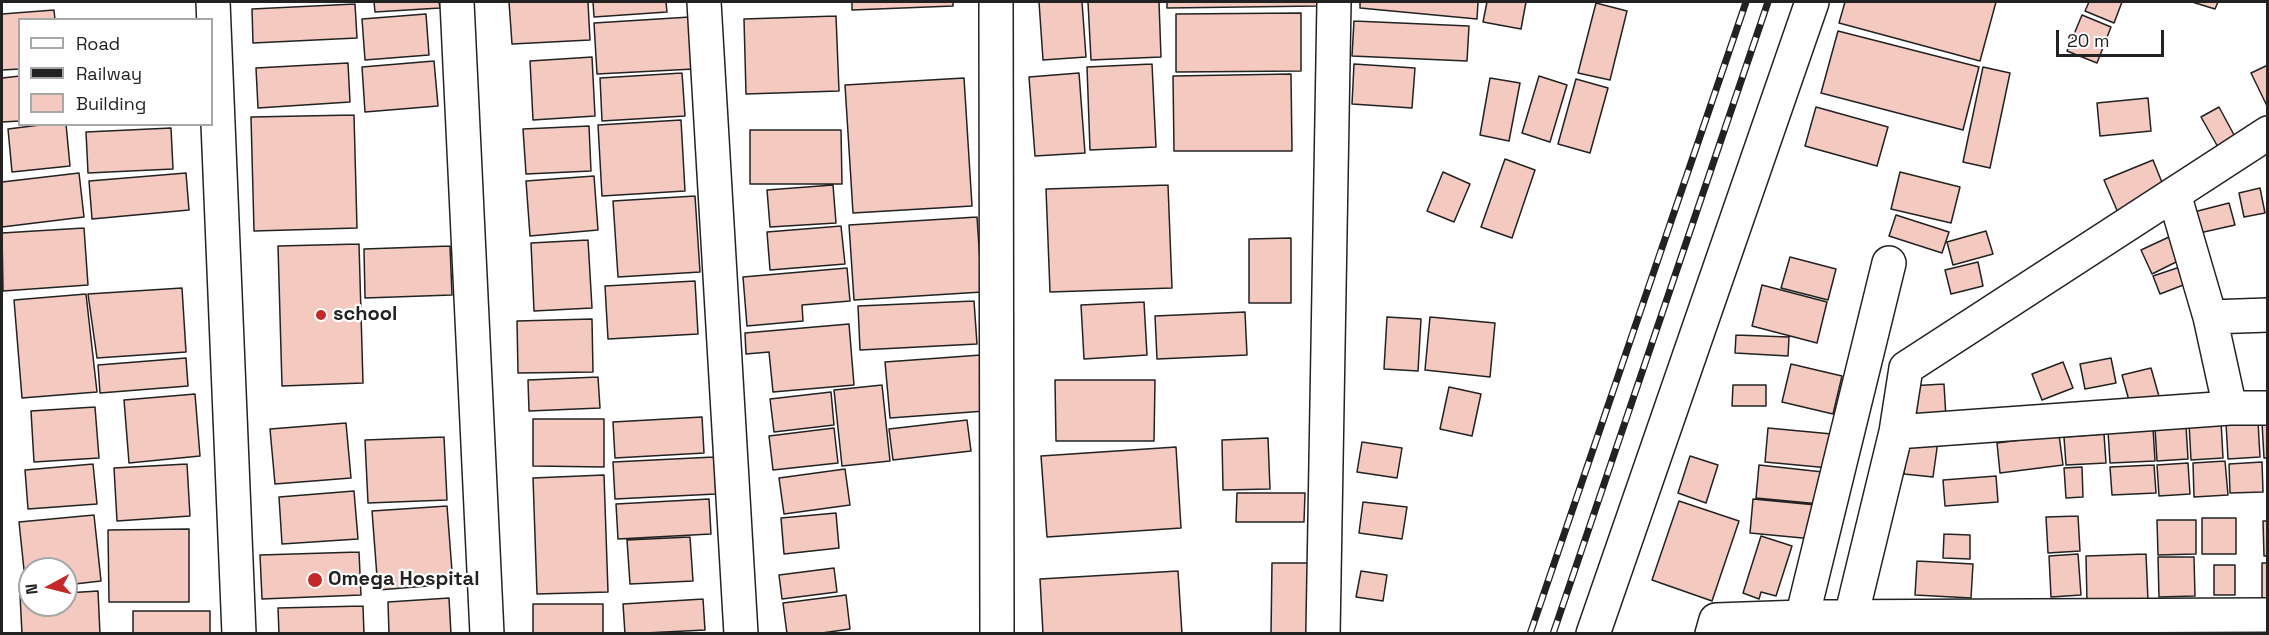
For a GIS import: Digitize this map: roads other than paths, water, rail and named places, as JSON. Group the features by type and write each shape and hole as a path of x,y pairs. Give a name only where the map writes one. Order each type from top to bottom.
{"street":[{"path":"213,2 239,633"},
{"path":"457,2 487,633"},
{"path":"704,2 741,633"},
{"path":"996,2 997,633"},
{"path":"1323,633 1334,2"},
{"path":"1593,633 1812,2"},
{"path":"1851,625 1896,432 1906,368 2268,133"},
{"path":"2174,194 2210,317 2230,408"},
{"path":"1800,625 1889,264"},
{"path":"2210,317 2268,315"},
{"path":"1896,432 2230,408 2268,408"},
{"path":"1712,633 1716,620 1800,625 1851,625 2268,615"}],"railway":[{"path":"1530,634 1746,2"},
{"path":"1553,634 1768,2"}],"place":[{"name":"school","path":"321,315"},
{"name":"Omega Hospital","path":"315,580"}]}
